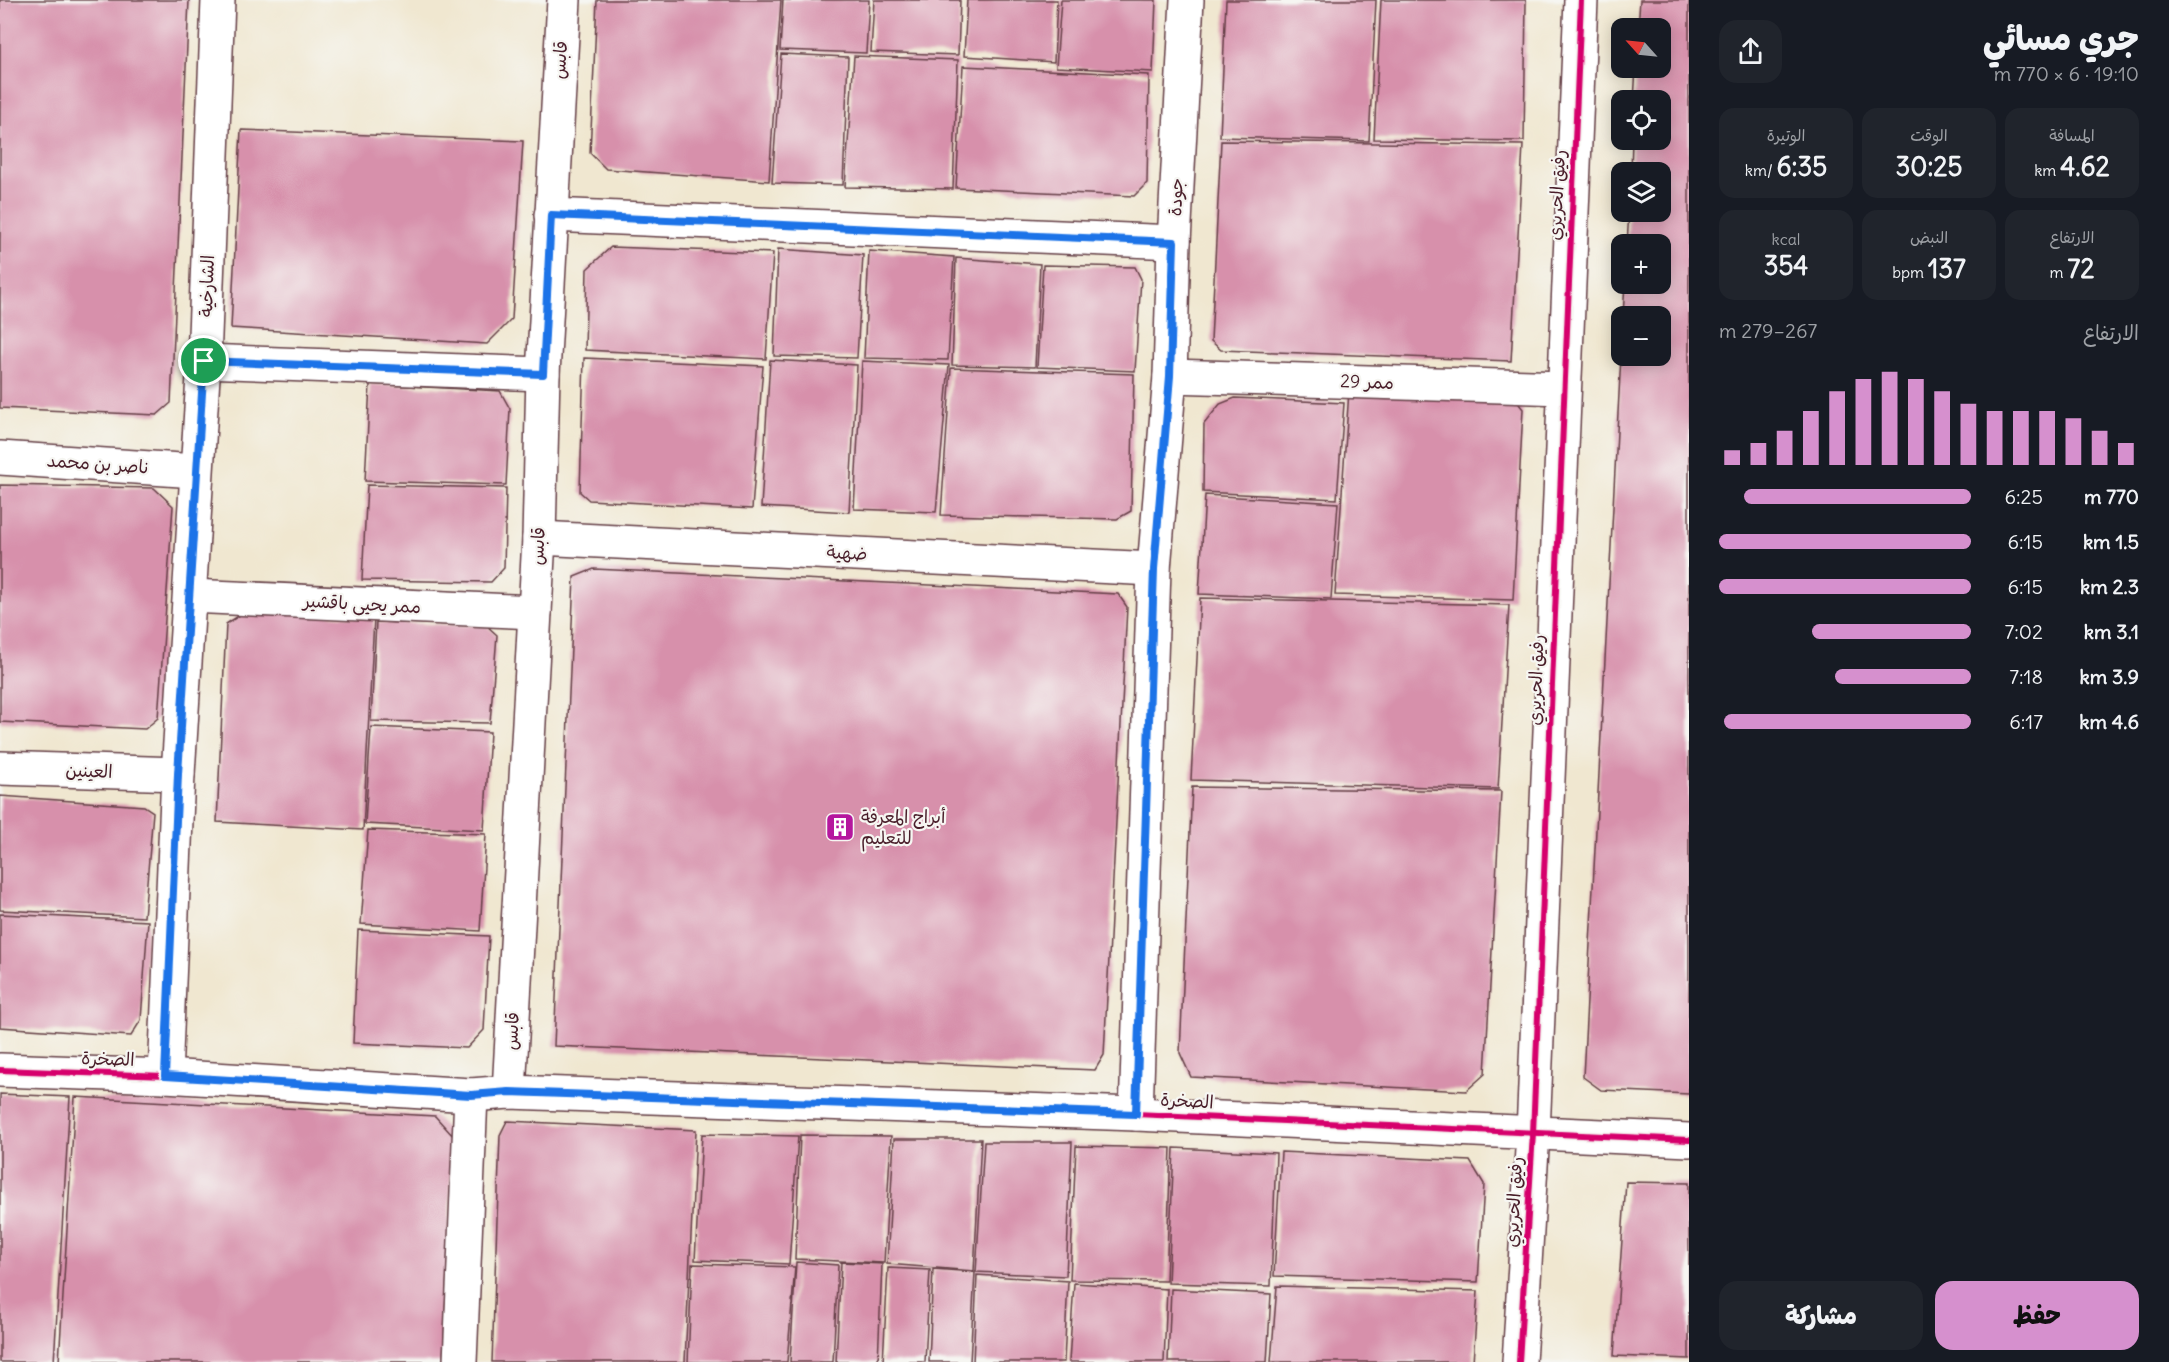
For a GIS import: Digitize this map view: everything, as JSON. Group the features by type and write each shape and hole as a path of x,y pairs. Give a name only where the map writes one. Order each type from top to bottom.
{"street":[{"name":"الشارخية","path":"165,1076 178,774 204,361 218,0"},
{"name":"قابس","path":"509,1092 539,538 543,374 551,215 564,0"},
{"name":"جودة","path":"1136,1114 1154,569 1170,376 1174,242 1187,0"},
{"name":"رفيق الحريري","path":"1519,1362 1533,1133 1581,0"},
{"path":"551,215 1174,242"},
{"path":"204,361 543,374"},
{"name":"ممر 29","path":"1170,376 1563,388"},
{"name":"ناصر بن محمد","path":"0,458 196,471"},
{"name":"ضهية","path":"539,538 1154,569"},
{"name":"ممر يحيى باقشير","path":"190,596 534,612"},
{"name":"العينين","path":"0,768 178,774"},
{"name":"الصخرة","path":"0,1070 165,1076 471,1095 509,1092 1136,1114 1689,1140"},
{"path":"460,1362 471,1095"}],"building":[{"path":"0,0 189,0 171,403 157,415 0,408"},
{"path":"597,0 781,0 769,181 606,169 590,153"},
{"path":"783,0 869,0 866,53 780,50"},
{"path":"874,0 960,0 958,55 871,52"},
{"path":"967,0 1057,0 1054,62 964,56"},
{"path":"1061,0 1156,0 1153,72 1056,67"},
{"path":"1226,0 1376,0 1369,141 1220,137"},
{"path":"1381,0 1526,0 1524,141 1374,139"},
{"path":"1640,0 1689,0 1689,1094 1601,1090 1583,1077 1620,366 1671,366 1671,306 1624,306 1624,294 1671,294 1671,234 1628,234 1628,222 1671,222 1671,162 1631,162 1632,150 1671,150 1671,90 1635,90 1635,78 1671,78 1671,18 1639,18"},
{"path":"781,54 848,57 843,185 772,183"},
{"path":"854,56 958,60 953,189 845,187"},
{"path":"963,66 1149,75 1147,183 1134,196 956,188"},
{"path":"241,130 523,141 512,319 487,344 231,328"},
{"path":"1221,141 1523,145 1511,361 1221,350 1211,341"},
{"path":"611,247 773,253 766,359 585,350 587,269"},
{"path":"778,249 863,255 857,358 774,356"},
{"path":"869,251 954,257 948,360 864,358"},
{"path":"956,258 1040,264 1035,367 952,365"},
{"path":"1043,265 1135,267 1141,279 1135,371 1037,367"},
{"path":"584,358 763,366 752,509 589,500 580,492"},
{"path":"770,360 857,365 849,512 761,507"},
{"path":"862,361 949,365 936,512 854,509"},
{"path":"951,368 1134,374 1131,511 1117,519 941,515"},
{"path":"370,384 500,391 510,409 506,485 365,481"},
{"path":"1349,391 1515,399 1523,409 1513,600 1335,595"},
{"path":"1235,398 1344,403 1337,499 1203,492 1204,424 1220,404"},
{"path":"0,485 154,488 173,506 158,718 145,729 0,722"},
{"path":"367,485 506,488 504,568 491,582 362,580"},
{"path":"1205,495 1338,503 1331,599 1199,594"},
{"name":"أبراج المعرفة للتعليم","path":"594,569 1118,594 1127,607 1104,1055 1095,1070 554,1046 574,577"},
{"path":"1200,598 1509,605 1498,789 1191,780"},
{"path":"248,610 374,618 363,830 217,822 226,624"},
{"path":"376,622 487,626 497,635 490,723 371,721"},
{"path":"371,727 490,732 484,830 365,824"},
{"path":"1192,787 1501,791 1485,1074 1466,1091 1191,1077 1180,1053"},
{"path":"0,796 144,806 153,812 144,917 0,910"},
{"path":"368,830 486,834 480,931 361,924"},
{"path":"0,914 148,921 141,1020 131,1036 0,1027"},
{"path":"358,930 489,936 484,1030 467,1048 353,1043"},
{"path":"0,1094 70,1097 54,1362 0,1362"},
{"path":"75,1097 435,1116 453,1136 443,1362 59,1362"},
{"path":"507,1121 696,1130 685,1362 492,1362 500,1135"},
{"path":"702,1134 798,1136 789,1264 695,1260"},
{"path":"800,1135 891,1136 884,1263 795,1259"},
{"path":"894,1139 981,1139 974,1271 887,1264"},
{"path":"984,1142 1072,1142 1066,1276 976,1272"},
{"path":"1076,1146 1171,1148 1166,1281 1070,1280"},
{"path":"1174,1148 1276,1153 1271,1286 1168,1283"},
{"path":"1281,1152 1470,1161 1484,1184 1478,1282 1274,1276"},
{"path":"1626,1182 1689,1183 1689,1359 1614,1356"},
{"path":"796,1262 838,1265 833,1362 790,1362"},
{"path":"841,1262 882,1264 878,1362 836,1362"},
{"path":"692,1264 795,1267 787,1362 688,1362"},
{"path":"888,1268 930,1270 925,1362 883,1362"},
{"path":"933,1269 975,1272 970,1362 929,1362"},
{"path":"977,1275 1068,1281 1064,1362 973,1362"},
{"path":"1074,1283 1167,1289 1164,1362 1069,1362"},
{"path":"1277,1286 1478,1291 1473,1362 1271,1362"},
{"path":"1171,1289 1271,1294 1267,1362 1168,1362"}],"cycle path":[{"path":"1519,1362 1533,1133 1581,0"},
{"path":"0,1070 165,1076 471,1095 509,1092 1136,1114 1689,1140"}],"place":[{"name":"أبراج المعرفة للتعليم","path":"840,827"}],"route":[{"path":"551,215 1174,242 1170,376 1154,569 1136,1114 509,1092 471,1095 165,1076 178,774 204,361 543,374 551,215"}]}
